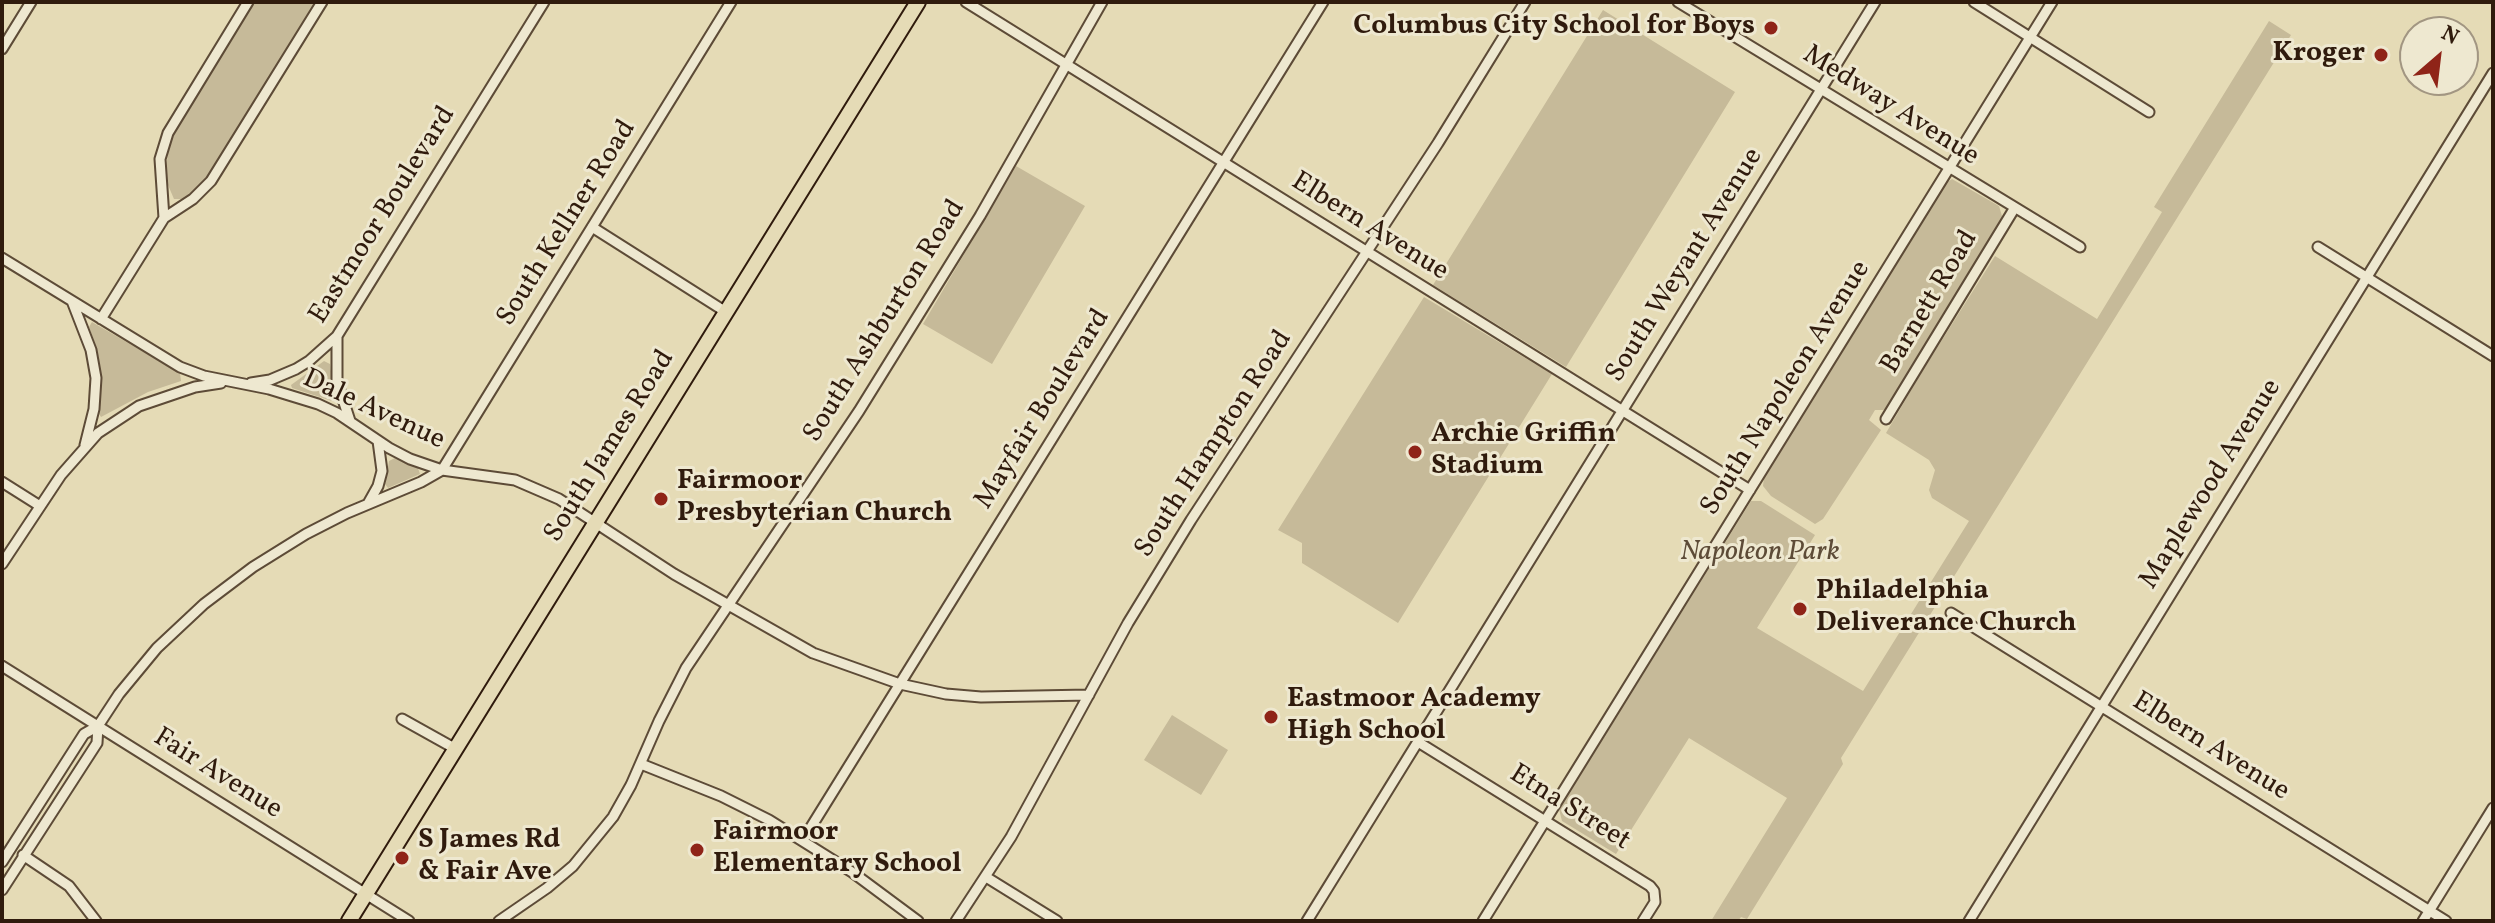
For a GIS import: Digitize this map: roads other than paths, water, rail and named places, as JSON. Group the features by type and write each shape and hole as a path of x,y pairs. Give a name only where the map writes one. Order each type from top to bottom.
{"main road":[{"name":"South James Road","path":"349,921 918,2"}],"street":[{"path":"2,49 31,2"},
{"path":"164,218 160,168 164,142 176,117 248,2"},
{"path":"101,319 164,218 193,199 211,181 322,2"},
{"name":"Eastmoor Boulevard","path":"2,564 84,446 109,424 139,406 195,387 270,380 309,361 337,336 544,2"},
{"name":"South Kellner Road","path":"442,470 731,2"},
{"name":"Elbern Avenue","path":"966,2 1750,490"},
{"name":"South Ashburton Road","path":"499,921 547,888 582,857 613,817 641,764 674,689 859,411 980,216 1102,2"},
{"name":"Mayfair Boulevard","path":"803,840 1323,2"},
{"name":"South Hampton Road","path":"956,921 986,877 1128,623 1224,467 1445,133 1525,2"},
{"name":"Medway Avenue","path":"1678,2 1949,170 2080,247"},
{"name":"South Weyant Avenue","path":"1307,921 1875,2"},
{"path":"1974,2 2149,112"},
{"name":"South Napoleon Avenue","path":"1483,921 2052,2"},
{"name":"Maplewood Avenue","path":"1969,921 2493,73"},
{"name":"Barnett Road","path":"1886,419 2014,209"},
{"path":"592,227 726,312"},
{"path":"2318,247 2493,356"},
{"name":"Dale Avenue","path":"2,258 180,367 204,376 307,400 350,421 410,459 442,470 515,480 559,499 674,574 813,653 900,684 946,694 981,697 1089,695"},
{"path":"72,301 91,350 96,378 94,409 84,446"},
{"path":"337,336 337,381 350,421"},
{"path":"368,503 382,471 378,441"},
{"path":"2,862 84,734 98,726 119,694 157,648 204,604 253,567 306,534 442,470"},
{"path":"2,482 40,506"},
{"name":"Elbern Avenue","path":"1951,613 2446,921"},
{"name":"Fair Avenue","path":"2,666 409,921"},
{"path":"402,719 454,748"},
{"path":"2,890 97,743 98,726"},
{"name":"Etna Street","path":"1418,742 1645,882 1654,891 1655,902 1643,921"},
{"path":"641,764 721,796 769,820 852,872 918,921"},
{"path":"2423,921 2493,808"},
{"path":"11,848 69,886 96,921"},
{"path":"986,877 1057,921"}],"place":[{"name":"Columbus City School for Boys","path":"1771,28"},
{"name":"Kroger","path":"2381,55"},
{"name":"Archie Griffin Stadium","path":"1415,452"},
{"name":"Fairmoor Presbyterian Church","path":"661,499"},
{"name":"Philadelphia Deliverance Church","path":"1800,609"},
{"name":"Eastmoor Academy High School","path":"1271,717"},
{"name":"Fairmoor Elementary School","path":"697,850"},
{"name":"S James Rd & Fair Ave","path":"402,858"}],"park label":[{"name":"Napoleon Park","path":"1760,554"}]}
